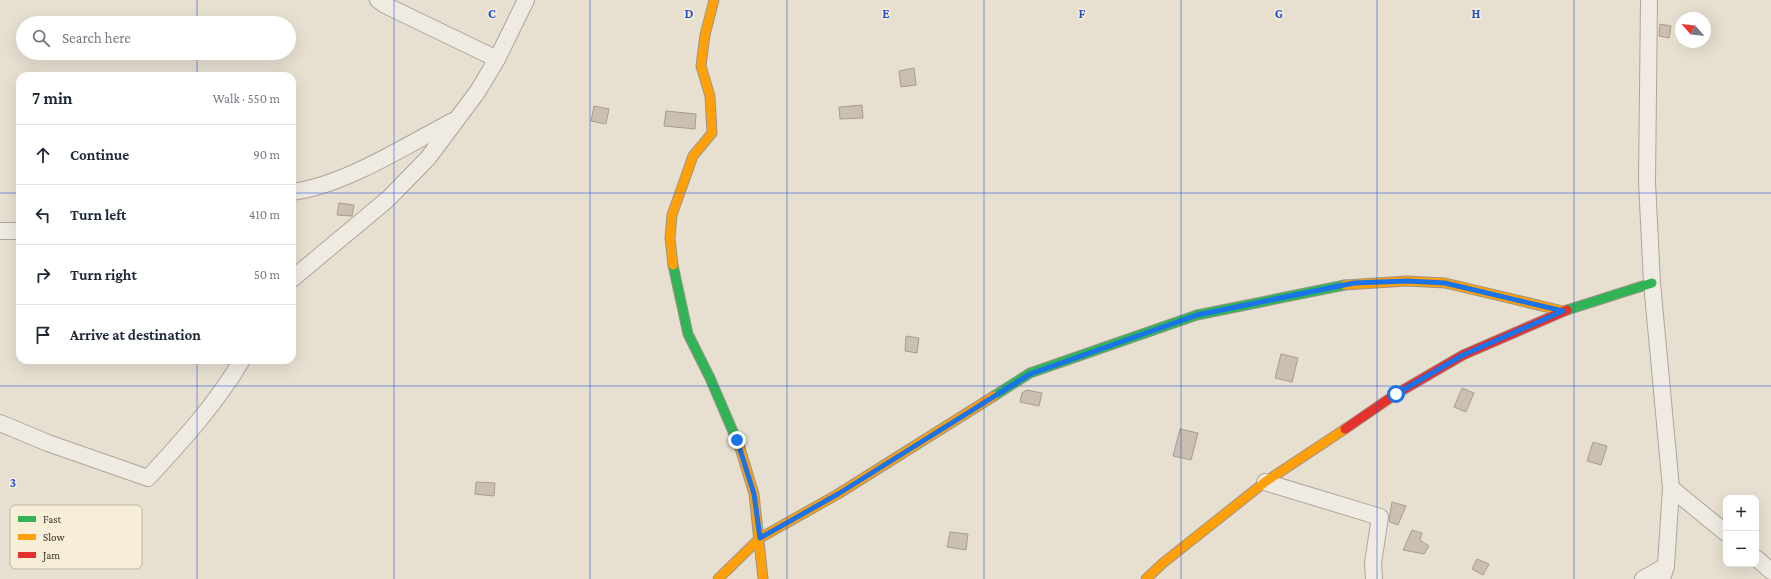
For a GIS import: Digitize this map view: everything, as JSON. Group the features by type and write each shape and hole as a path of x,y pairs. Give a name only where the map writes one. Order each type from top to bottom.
{"street":[{"path":"378,0 497,58"},
{"path":"296,276 388,199 428,158 478,91 497,58 526,0"},
{"path":"714,0 705,35 701,66 710,96 712,134 693,156 672,215 670,238 674,276 688,334 710,378 737,440 754,494 760,538 763,579"},
{"path":"1643,579 1664,573 1671,488 1652,283 1647,182 1650,0"},
{"path":"296,191 323,185 349,174 457,119"},
{"path":"0,231 16,231"},
{"path":"718,579 760,538 838,494 1030,374 1197,315 1354,283 1407,281 1445,283 1563,311"},
{"path":"1146,579 1163,563 1265,482 1327,442 1396,394 1456,359 1563,311 1652,283"},
{"path":"0,423 48,443 148,478 189,433 230,381 240,364"},
{"path":"1265,482 1380,517 1373,563 1374,579"},
{"path":"1671,488 1724,531"},
{"path":"1759,561 1771,571"}],"building":[{"path":"1660,24 1671,26 1669,38 1659,36"},
{"path":"914,68 916,85 901,87 899,71"},
{"path":"862,105 863,118 840,119 839,107"},
{"path":"594,106 609,109 606,124 591,121"},
{"path":"666,111 696,114 695,129 664,126"},
{"path":"339,203 354,205 352,216 337,215"},
{"path":"906,336 919,338 917,353 905,351"},
{"path":"1281,354 1298,358 1292,382 1275,378"},
{"path":"1462,388 1474,393 1466,412 1454,407"},
{"path":"1027,390 1042,393 1039,406 1020,402 1022,393"},
{"path":"1180,429 1198,433 1191,460 1173,456"},
{"path":"1593,442 1607,446 1601,465 1587,461"},
{"path":"476,482 495,483 494,496 475,494"},
{"path":"1392,502 1406,506 1398,525 1390,522 1389,520"},
{"path":"1412,530 1422,533 1420,540 1429,546 1424,554 1403,550"},
{"path":"950,532 968,534 966,550 947,547"},
{"path":"1477,559 1489,564 1483,575 1472,569"}],"traffic: fast":[{"path":"673,265 688,334 710,378 740,448"},
{"path":"1567,310 1652,283"},
{"path":"994,396 1030,373 1197,315 1345,285"}],"traffic: slow":[{"path":"673,265 670,238 672,215 693,156 712,133 710,96 701,66 705,35 714,0"},
{"path":"1345,285 1407,281 1445,283 1563,311"},
{"path":"718,579 760,538 838,494 994,396"},
{"path":"1146,579 1163,563 1265,482 1345,429"},
{"path":"740,448 754,494 763,579"}],"traffic: jam":[{"path":"1345,429 1396,394 1463,355 1567,310"}],"route":[{"path":"737,440 754,494 760,538 838,494 1030,374 1197,315 1354,283 1407,281 1445,283 1563,311 1463,355 1396,394"}]}
